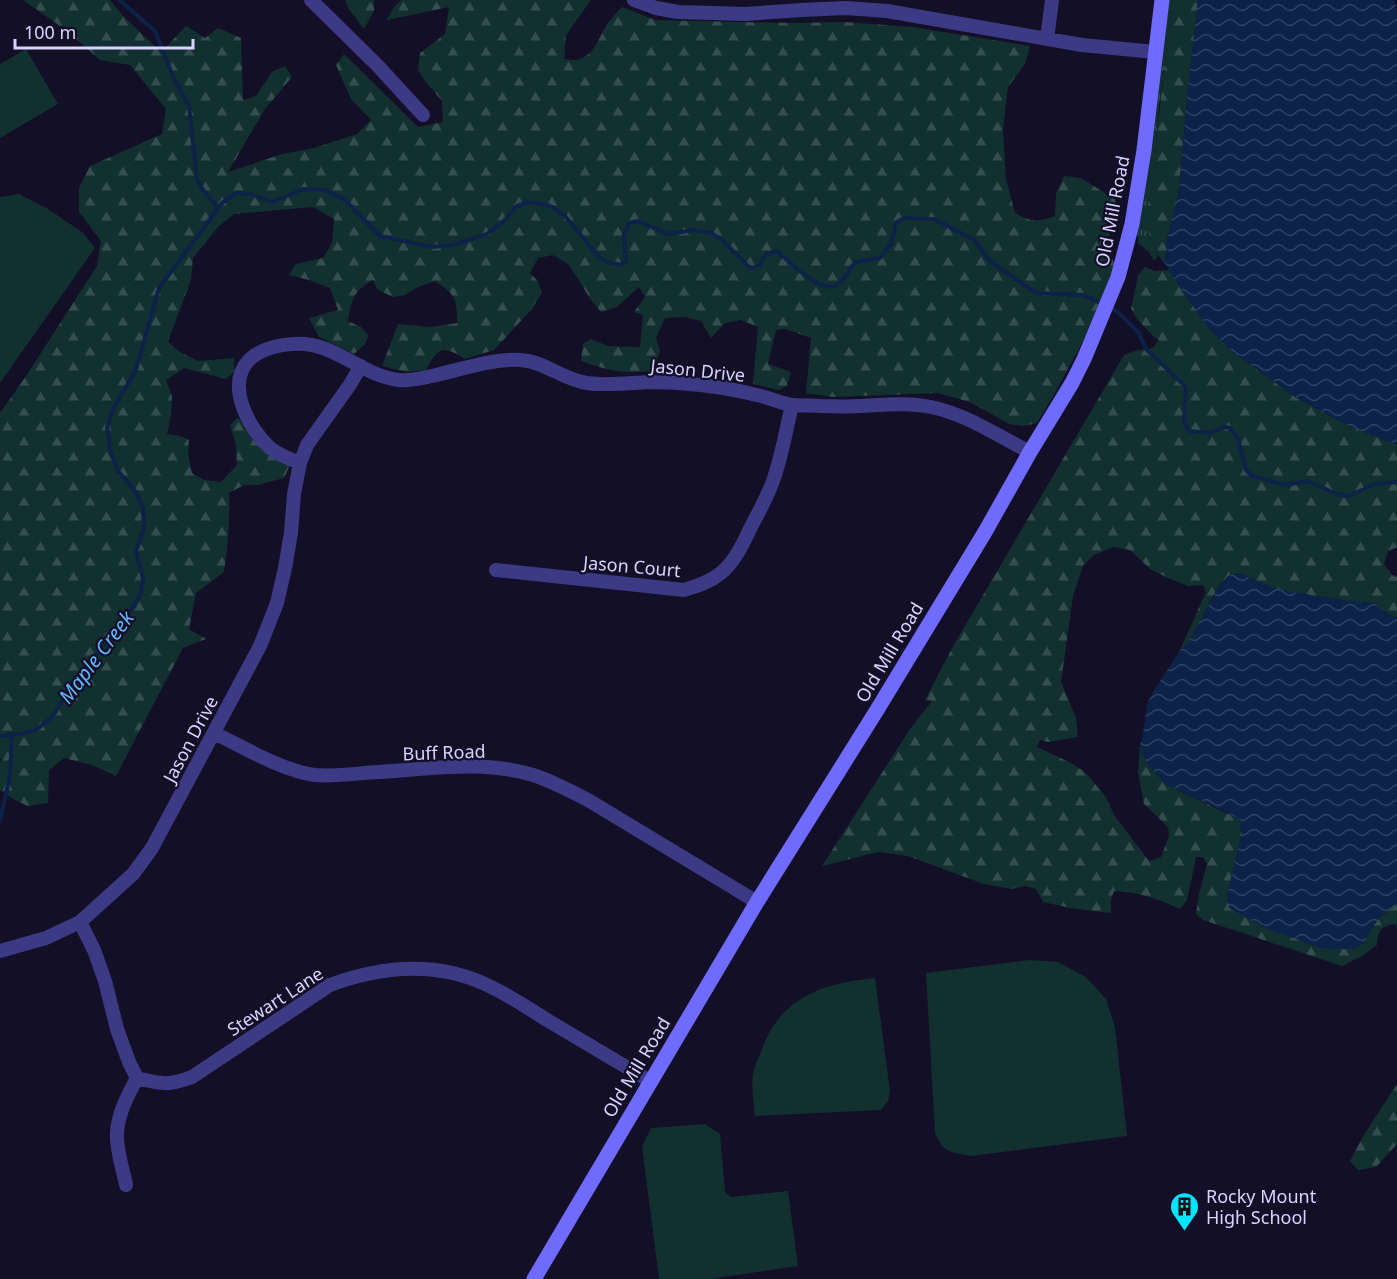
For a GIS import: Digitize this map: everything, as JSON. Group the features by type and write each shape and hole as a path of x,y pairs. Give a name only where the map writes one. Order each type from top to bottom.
{"street":[{"path":"311,0 378,66 423,115"},
{"path":"634,0 656,8 678,12 744,7 887,10 1082,45 1155,52"},
{"path":"1047,39 1052,0"},
{"name":"Old Mill Road","path":"534,1279 757,902 877,710 1072,383 1095,335 1118,277 1132,224 1162,0"},
{"name":"Jason Drive","path":"300,463 284,457 259,437 242,405 239,388 241,373 249,360 260,352 274,347 304,343 318,346 384,376 400,380 419,379 507,360 523,360 539,363 585,383 651,382 702,385 732,389 792,405 911,404 931,407 954,414 1030,452"},
{"name":"Jason Drive","path":"0,951 46,938 80,922 133,874 152,848 260,645 277,603 285,568 300,463 307,445 349,386 360,366"},
{"name":"Jason Court","path":"496,570 684,590 705,584 731,563 760,508 772,483 792,405"},
{"name":"Buff Road","path":"214,733 293,770 315,775 482,766 532,775 562,786 588,800 757,902"},
{"path":"80,922 94,950 105,981 117,1029 137,1078 121,1112 117,1133 126,1185"},
{"name":"Stewart Lane","path":"137,1078 156,1083 174,1084 192,1077 330,985 353,976 374,972 419,969 443,971 487,985 650,1081"}],"green space":[{"path":"23,0 110,0 123,16 161,52 186,26 205,38 218,28 241,38 243,100 256,96 272,72 285,66 292,77 265,109 228,172 282,154 314,148 357,134 371,120 351,99 336,65 344,54 418,127 443,122 442,101 418,70 420,53 445,34 449,7 387,20 401,0 591,0 566,35 564,59 573,60 580,59 591,52 608,23 622,7 655,20 844,22 913,27 1030,46 1025,64 1008,87 1003,129 1006,179 1015,213 1026,219 1034,220 1055,216 1056,194 1064,176 1081,178 1116,200 1109,240 1109,248 1115,265 1084,339 1055,393 1037,423 1024,426 1009,424 970,402 938,393 834,397 806,393 811,338 785,329 776,330 768,364 791,372 787,386 779,390 753,384 758,327 741,320 725,323 711,338 701,321 684,317 665,318 656,338 660,351 653,371 616,371 581,361 583,344 591,339 608,346 640,347 643,315 634,312 645,297 639,287 617,307 601,312 568,264 553,255 538,258 530,273 537,280 542,293 531,310 494,350 465,359 447,350 442,351 434,356 426,370 407,372 382,366 398,324 431,327 457,323 456,303 451,294 435,281 420,286 405,295 392,297 377,289 373,280 366,284 354,296 348,321 361,327 368,335 365,344 354,354 319,337 309,318 338,310 330,288 289,275 296,264 323,258 332,243 334,219 313,207 234,214 218,227 193,258 191,280 168,341 178,351 198,361 234,358 234,372 226,379 184,368 166,380 172,396 167,434 189,440 188,453 192,473 204,480 221,482 237,465 236,445 230,425 238,417 253,440 290,465 284,478 258,485 244,485 229,493 224,572 196,593 189,629 206,639 183,648 116,776 92,765 64,758 49,770 48,803 28,806 0,790 0,762 2,760 0,758 0,413 97,266 101,241 79,212 79,188 90,166 162,134 166,109 130,65 100,60 67,31"},
{"path":"345,0 374,0 374,11 364,29 348,8"},
{"path":"1169,0 1173,0 1147,222 1150,238 1158,256 1154,261 1149,252 1138,243 1138,225"},
{"path":"1173,0 1198,0 1179,190 1167,240 1165,264 1153,245 1147,217"},
{"path":"26,49 58,104 0,138 0,64"},
{"path":"19,194 48,209 82,232 95,248 0,383 0,197"},
{"path":"1145,267 1155,271 1169,270 1207,326 1233,352 1295,397 1349,426 1397,445 1397,547 1388,551 1384,564 1392,575 1397,577 1397,617 1374,603 1286,591 1240,573 1228,576 1217,589 1188,644 1180,650 1206,592 1203,585 1188,586 1168,578 1150,569 1130,550 1114,547 1094,555 1083,566 1073,596 1061,682 1076,718 1078,737 1048,742 1040,740 1037,747 1085,772 1106,797 1114,815 1149,861 1161,857 1169,836 1168,827 1144,804 1138,772 1140,745 1146,762 1165,784 1239,819 1242,833 1227,895 1365,943 1378,920 1397,904 1397,929 1395,924 1383,928 1379,933 1377,945 1342,966 1203,920 1196,914 1207,864 1203,857 1196,857 1187,900 1180,909 1148,897 1114,891 1111,899 1111,913 1043,902 1036,889 1025,886 1012,889 984,884 908,856 878,852 822,866 910,729 932,701 925,700 952,648 1124,355 1153,348 1159,340 1137,319 1131,309 1138,275"},
{"path":"1030,960 1058,962 1086,977 1106,999 1115,1027 1127,1136 971,1156 948,1150 941,1144 935,1133 926,973"},
{"path":"875,978 890,1091 888,1101 881,1110 755,1116 752,1079 756,1063 779,1018 791,1006 820,989"},
{"path":"1397,1084 1397,1144 1376,1167 1358,1170 1350,1161 1366,1131"},
{"path":"705,1124 720,1134 725,1192 731,1197 788,1191 798,1266 710,1279 659,1279 642,1146 651,1128"}],"water":[{"path":"1198,0 1395,0 1397,17 1397,445 1349,426 1295,397 1233,352 1207,326 1165,264 1167,240 1179,190"},
{"path":"1240,573 1286,591 1374,603 1393,617 1397,617 1397,904 1378,920 1365,943 1353,949 1324,949 1265,928 1229,908 1227,895 1242,833 1239,819 1165,784 1146,762 1140,745 1147,704 1153,692 1180,650 1188,643 1217,590 1228,576"}],"waterway":[{"path":"119,0 155,31 173,77 189,106 197,179 218,208"},
{"name":"Maple Creek","path":"0,736 36,730 53,716 74,680 119,629 141,594 143,579 136,551 144,528 143,507 135,491 118,471 111,452 107,427 114,407 136,370 159,288 222,203 236,193 251,194 272,202 303,189 324,190 345,200 380,236 431,247 453,245 487,234 503,222 517,206 529,202 537,203 550,206 565,216 600,258 608,262 620,265 626,261 624,235 629,223 638,221 668,234 694,230 711,233 753,268 760,265 765,255 777,251 806,276 830,287 842,281 855,262 880,258 891,244 896,223 904,218 934,219 973,239 991,262 1036,293 1084,295 1104,305"},
{"name":"Maple Creek","path":"1110,308 1118,312 1139,333 1146,349 1186,389 1184,421 1189,431 1210,433 1224,427 1230,428 1238,439 1246,470 1252,476 1285,485 1308,481 1336,494 1348,496 1376,484 1397,482"},
{"path":"0,821 10,776 12,734"}],"place":[{"name":"Rocky Mount High School","path":"1185,1232"}]}
